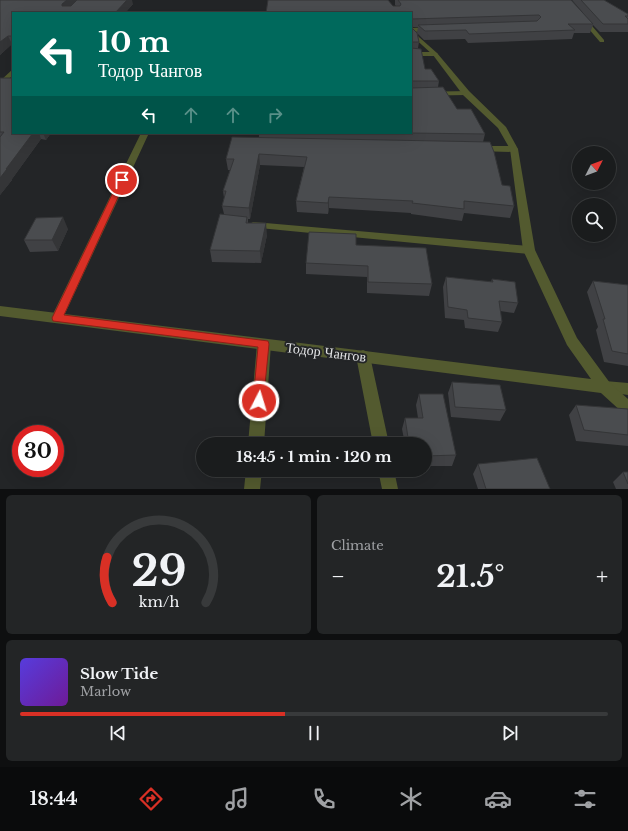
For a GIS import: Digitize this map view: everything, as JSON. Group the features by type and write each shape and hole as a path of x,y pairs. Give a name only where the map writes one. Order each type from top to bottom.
{"street":[{"path":"567,0 602,41"},
{"path":"412,31 442,29"},
{"path":"412,32 435,54 466,93 502,127 514,149 529,250 572,341 605,387 628,408"},
{"path":"412,54 435,54"},
{"path":"0,86 12,72"},
{"path":"412,94 466,93"},
{"path":"57,318 145,134"},
{"path":"467,149 514,149"},
{"path":"240,223 529,250"},
{"name":"Тодор Чангов","path":"0,311 628,389"},
{"path":"257,437 264,344"},
{"path":"363,356 380,437"},
{"path":"252,489 253,477"},
{"path":"387,477 390,489"}],"building":[{"path":"0,0 67,0 62,4 62,6 71,6 77,0 127,0 116,12 12,12 12,36 8,36 0,42"},
{"path":"268,0 388,0 393,6 400,6 401,4 398,0 571,0 593,24 568,24 575,30 469,34 466,30 425,31 418,25 537,21 541,17 539,15 412,19 412,12 266,12"},
{"path":"581,0 604,0 628,14 628,16 625,16 628,19 628,24 603,24"},
{"path":"412,28 417,33 419,42 412,42"},
{"path":"412,48 421,49 425,69 431,69 439,81 412,81"},
{"path":"0,78 12,78 12,134 32,134 0,178 0,137 4,132 0,132"},
{"path":"443,87 457,109 471,109 485,134 412,133 412,88"},
{"path":"232,137 490,142 502,185 510,186 514,206 464,201 464,209 412,203 413,201 329,197 328,203 296,201 307,157 259,154 249,208 222,206 226,191 223,191 234,159 226,159"},
{"path":"220,214 247,217 246,223 266,223 260,251 210,250"},
{"path":"63,217 52,240 24,240 36,218"},
{"path":"309,232 356,234 356,245 426,248 432,284 368,282 368,266 306,263"},
{"path":"446,277 493,282 492,279 515,282 518,303 499,301 502,322 468,318 467,310 448,307"},
{"path":"593,281 628,285 628,354 612,351 603,319 605,319"},
{"path":"452,382 500,385 506,410 455,407"},
{"path":"419,394 443,394 456,455 432,456 432,437 408,437 405,418 423,418"},
{"path":"576,405 628,409 628,435 584,430"},
{"path":"537,458 550,489 486,489 478,464"},
{"path":"623,472 628,472 628,484"}],"route":[{"path":"122,180 57,318 264,344 259,401"}]}
